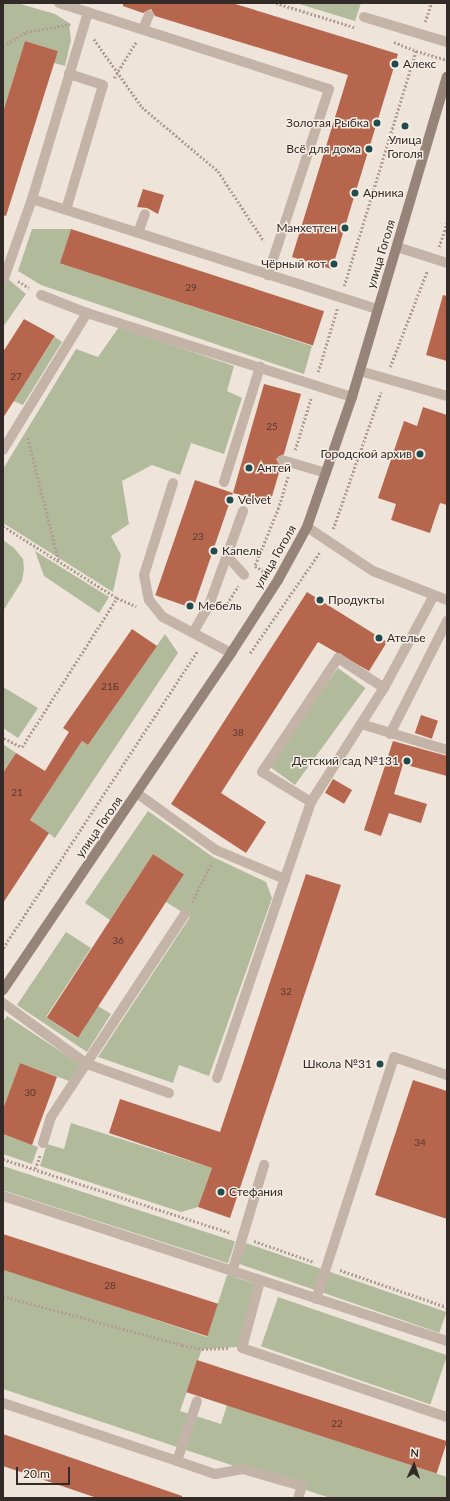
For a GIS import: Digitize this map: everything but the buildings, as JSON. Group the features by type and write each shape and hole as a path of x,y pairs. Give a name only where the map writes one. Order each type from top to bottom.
{"street":[{"name":"улица Гоголя","path":"3,990 138,794 231,653 278,580 307,527 352,397 447,77"}],"lane":[{"path":"59,3 329,89 268,275"},
{"path":"5,278 32,199 88,12"},
{"path":"143,29 149,15"},
{"path":"364,17 447,42"},
{"path":"66,210 103,85 69,74"},
{"path":"32,199 377,309"},
{"path":"138,233 145,214"},
{"path":"397,247 447,263"},
{"path":"41,295 87,313 352,397"},
{"path":"3,450 87,313"},
{"path":"224,482 260,367"},
{"path":"360,371 385,380 447,396"},
{"path":"282,460 326,473"},
{"path":"173,483 144,575 149,600 163,616 194,631 231,653"},
{"path":"194,631 209,605 228,557 243,511"},
{"path":"307,527 373,572 433,597 447,600"},
{"path":"228,557 244,575"},
{"path":"217,1078 311,802 384,688 433,597"},
{"path":"390,734 447,621"},
{"path":"311,802 262,772 338,658 384,688"},
{"path":"361,724 447,750"},
{"path":"138,794 216,850 286,879"},
{"path":"43,1143 51,1117 88,1064 185,914"},
{"path":"3,1004 88,1064 169,1093"},
{"path":"316,1299 394,1057 447,1075"},
{"path":"232,1272 264,1165"},
{"path":"3,1196 447,1341"},
{"path":"260,1281 242,1348 447,1416"},
{"path":"178,1461 196,1401"},
{"path":"3,1403 215,1474 243,1469 302,1486 298,1498"}],"path":[{"path":"276,3 359,28"},
{"path":"3,46 26,32 69,24 84,26 142,107 218,171 274,257"},
{"path":"103,85 118,74 143,29"},
{"path":"416,51 447,60"},
{"path":"385,380 424,275 435,260 447,223"},
{"path":"5,278 41,295"},
{"path":"22,421 59,561"},
{"path":"3,526 117,598 163,616"},
{"path":"4,738 22,747 117,598"},
{"path":"185,914 203,884 216,850"},
{"path":"3,1159 242,1237 447,1307"},
{"path":"3,1296 182,1345 202,1349 242,1348"}],"green space":[{"path":"3,3 17,3 55,14 69,23 71,40 65,66 54,63 58,51 25,41 3,112"},
{"path":"296,3 361,3 355,21"},
{"path":"32,229 71,229 60,263 312,346 304,374 41,285 18,271"},
{"path":"8,279 26,294 3,327 3,287"},
{"path":"119,327 234,366 227,391 242,398 224,454 191,443 180,475 152,465 122,481 129,524 111,536 121,555 113,592 3,523 3,469 76,349 98,357"},
{"path":"55,337 62,342 23,405 13,401"},
{"path":"3,540 14,548 23,559 24,569 22,581 3,611"},
{"path":"35,551 109,597 99,613 44,576"},
{"path":"165,634 178,653 55,838 30,820 82,741 88,745"},
{"path":"338,668 366,688 295,785 267,765"},
{"path":"3,687 38,708 18,738 3,728"},
{"path":"3,744 16,753 3,773"},
{"path":"148,811 213,857 266,882 272,898 209,1076 179,1065 173,1083 98,1057 190,917 166,902 184,874 153,854 110,920 85,903"},
{"path":"66,932 91,948 46,1017 77,1038 98,1006 111,1014 87,1052 17,1005"},
{"path":"7,1016 81,1065 69,1081 20,1063 3,1109 3,1022"},
{"path":"71,1123 212,1168 198,1207 181,1212 40,1166 47,1144 64,1149"},
{"path":"3,1134 38,1147 32,1164 3,1154"},
{"path":"3,1166 235,1241 228,1263 3,1190"},
{"path":"246,1243 446,1312 439,1333 239,1264"},
{"path":"3,1268 207,1337 227,1275 256,1284 239,1347 202,1349 180,1411 221,1424 227,1405 447,1477 447,1498 330,1498 3,1389"},
{"path":"278,1297 447,1355 430,1404 261,1346"}],"place":[{"name":"Алекс","path":"395,64"},
{"name":"Золотая Рыбка","path":"377,123"},
{"name":"Улица Гоголя","path":"405,126"},
{"name":"Всё для дома","path":"369,149"},
{"name":"Арника","path":"355,193"},
{"name":"Манхеттен","path":"345,228"},
{"name":"Чёрный кот","path":"334,264"},
{"name":"Городской архив","path":"420,454"},
{"name":"Антей","path":"249,468"},
{"name":"Velvet","path":"230,500"},
{"name":"Капель","path":"214,551"},
{"name":"Продукты","path":"320,600"},
{"name":"Мебель","path":"190,606"},
{"name":"Ателье","path":"379,638"},
{"name":"Детский сад №131","path":"407,761"},
{"name":"Школа №31","path":"380,1064"},
{"name":"Стефания","path":"221,1192"}]}
